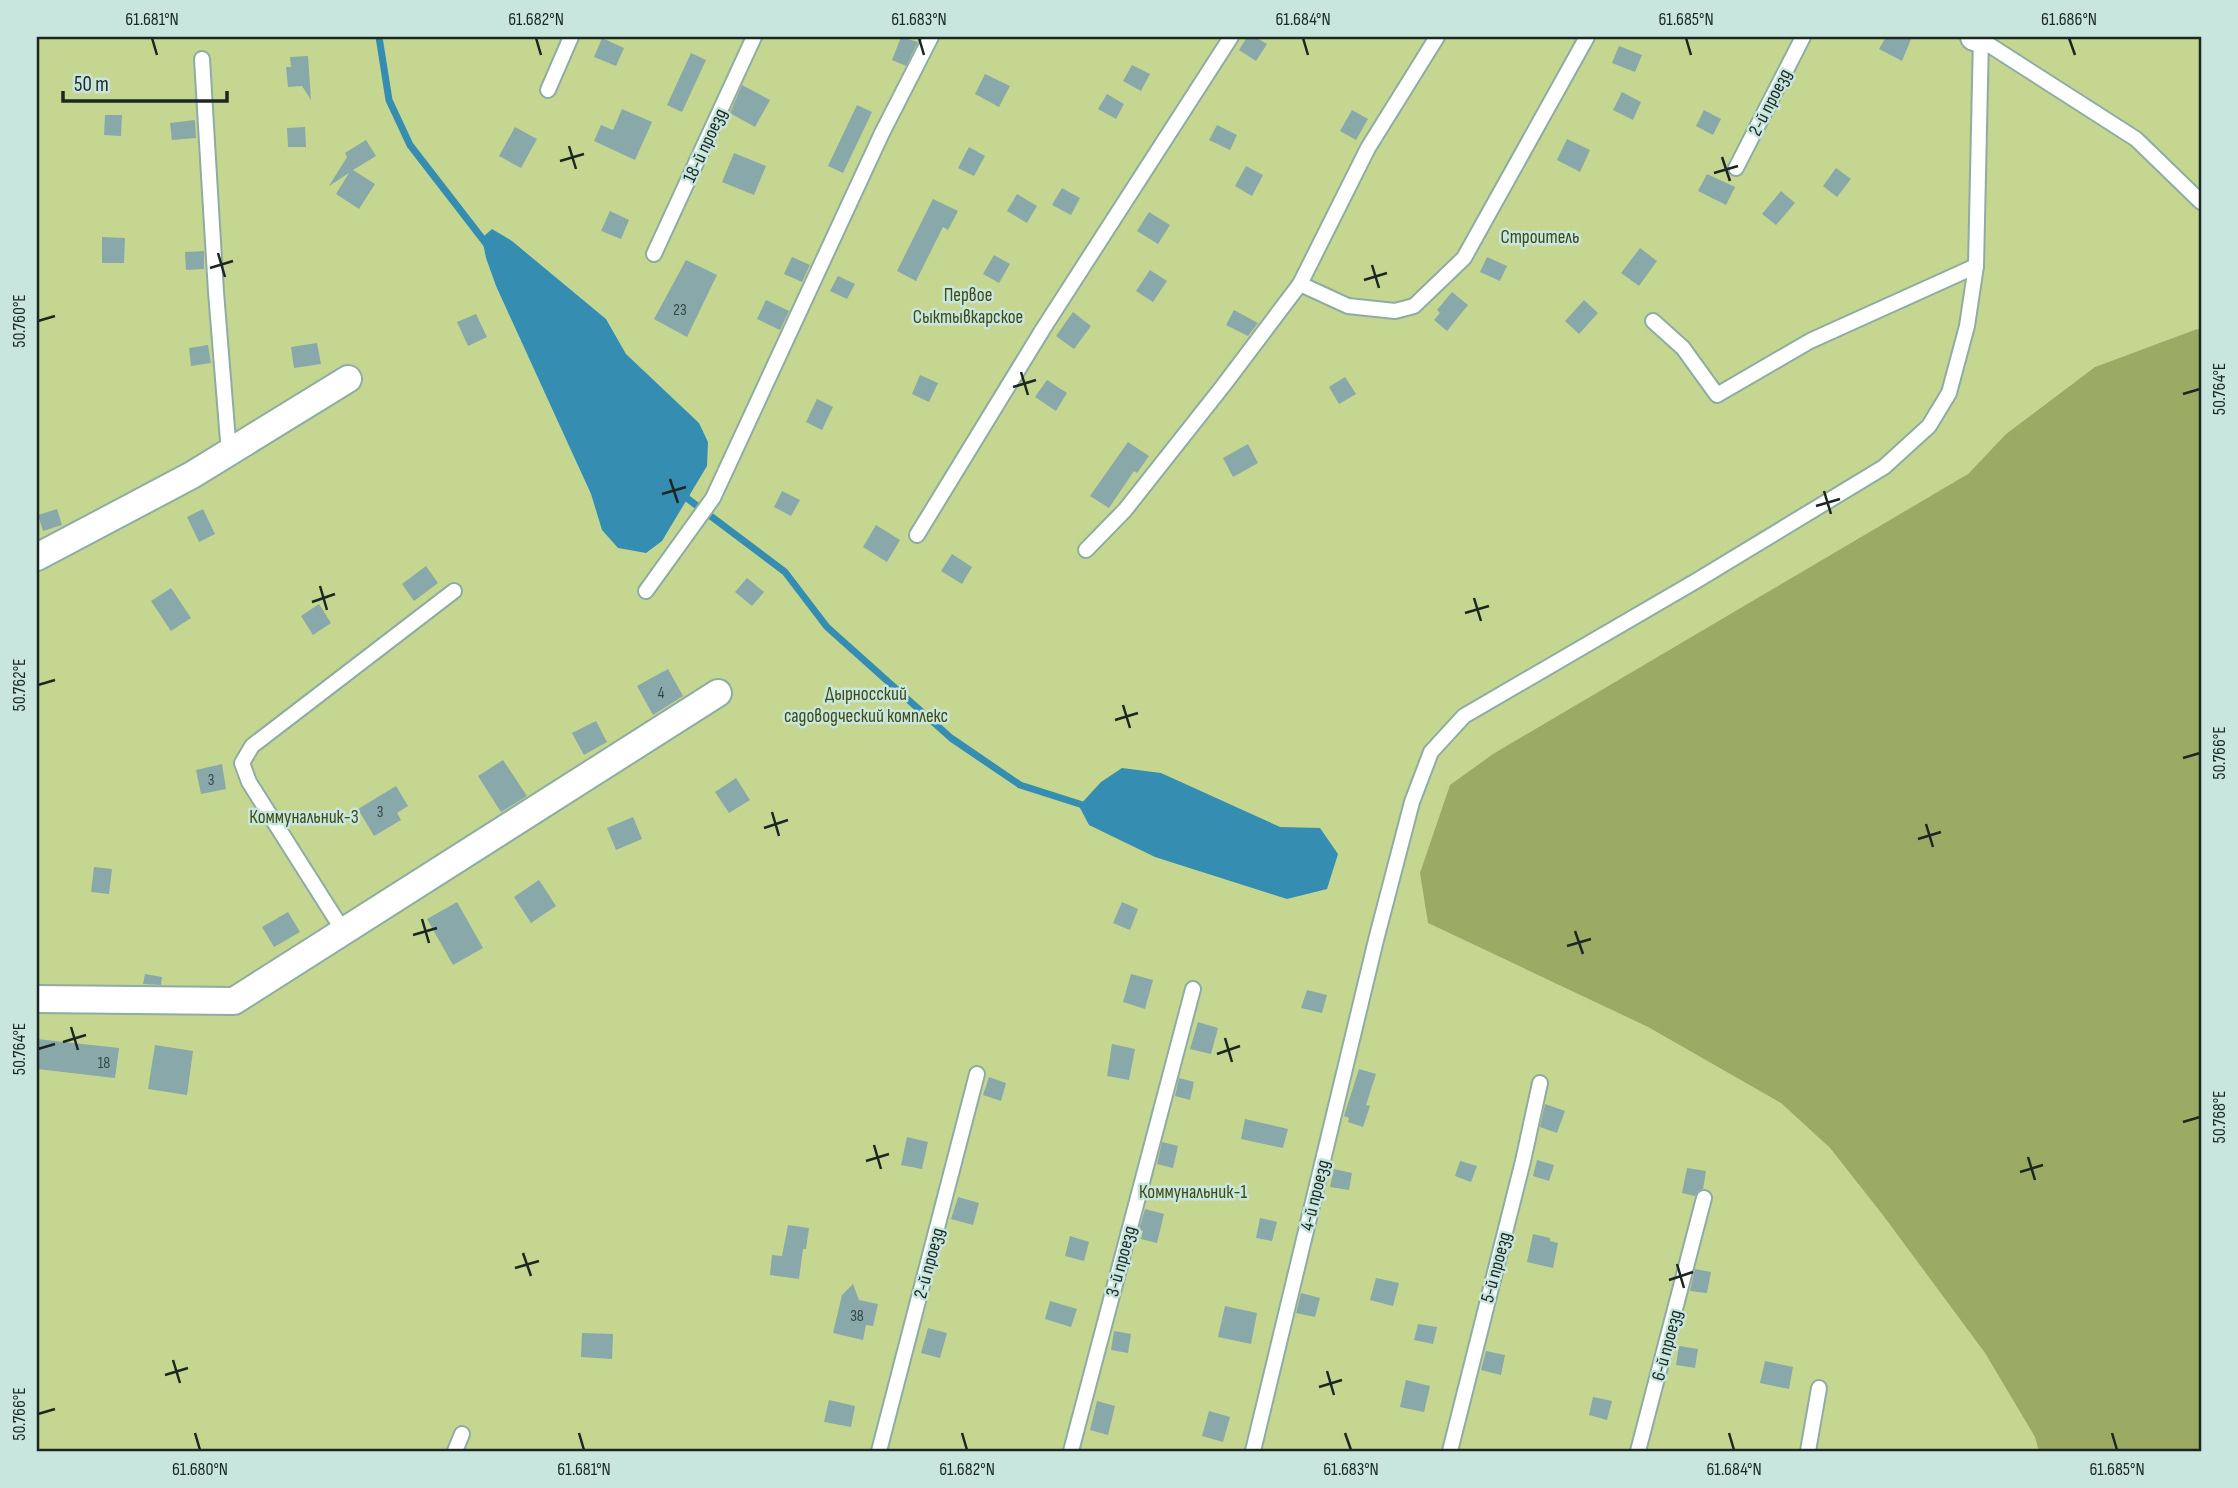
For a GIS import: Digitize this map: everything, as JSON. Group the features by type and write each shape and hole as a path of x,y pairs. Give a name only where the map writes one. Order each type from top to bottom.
{"street":[{"path":"37,557 192,475 348,379"},
{"path":"37,999 234,1001 718,694"}],"lane":[{"path":"548,90 571,37"},
{"name":"18-й проезд","path":"654,254 754,37"},
{"path":"646,591 713,498 882,133 931,37"},
{"path":"917,535 1043,329 1231,37"},
{"path":"1086,550 1125,510 1300,284 1368,148 1437,37"},
{"path":"1300,284 1348,306 1395,311 1414,306 1464,258 1587,37"},
{"name":"2-й проезд","path":"1736,168 1802,37"},
{"path":"1979,37 2136,139 2201,202"},
{"name":"4-й проезд","path":"1253,1451 1376,940 1412,802 1431,752 1464,716 1696,581 1884,467 1929,426 1949,393 1967,326 1976,266 1981,91 1979,37"},
{"path":"202,59 229,453"},
{"path":"1653,321 1683,348 1717,394 1810,341 1976,266"},
{"path":"344,932 248,782 242,763 252,746 454,591"},
{"name":"3-й проезд","path":"1071,1451 1193,989"},
{"name":"2-й проезд","path":"879,1451 977,1074"},
{"name":"5-й проезд","path":"1450,1451 1540,1083"},
{"name":"6-й проезд","path":"1638,1451 1704,1198"},
{"path":"1808,1451 1819,1388"},
{"path":"455,1451 462,1434"}],"green space":[{"path":"37,37 2201,37 2201,330 2197,329 2095,367 2006,434 1968,474 1428,923 1648,1027 1781,1103 1830,1148 1882,1214 1985,1353 2036,1437 2039,1451 37,1451","holes":["482,238 512,241 606,319 626,354 699,423 708,442 602,530 591,494 496,286"]},
{"path":"2197,329 2201,330 2201,1451 2039,1451 2035,1437 1985,1353 1830,1148 1781,1103 1648,1027 1428,923 1420,873 1450,785 1493,754 1968,474 2006,434 2095,367"}],"water":[{"path":"492,229 512,241 606,319 626,354 699,423 708,442 707,466 662,541 646,553 618,548 602,530 591,494 496,286 482,238"},
{"path":"1122,768 1161,773 1280,827 1320,828 1338,854 1327,889 1287,899 1155,857 1089,825 1079,806 1101,782"}],"building":[{"path":"901,37 918,42 906,66 892,60"},
{"path":"1247,37 1255,37 1267,44 1256,61 1239,50"},
{"path":"1886,37 1912,37 1902,61 1879,49"},
{"path":"602,38 624,48 616,66 594,57"},
{"path":"1619,46 1642,55 1635,72 1612,63"},
{"path":"691,53 706,60 682,112 667,105"},
{"path":"308,56 311,100 302,86 288,87 286,67 291,67 290,57"},
{"path":"1132,65 1150,74 1141,91 1123,81"},
{"path":"985,74 1010,86 999,107 975,94"},
{"path":"742,85 770,100 755,127 730,113"},
{"path":"1622,92 1641,102 1633,120 1613,110"},
{"path":"1107,94 1124,104 1116,119 1098,109"},
{"path":"857,105 872,112 843,173 828,166"},
{"path":"622,109 652,122 635,160 594,141 601,125 613,130"},
{"path":"1352,110 1368,119 1356,140 1340,131"},
{"path":"1704,110 1721,119 1713,135 1696,126"},
{"path":"105,115 122,115 121,136 104,135"},
{"path":"195,120 196,138 172,140 170,123"},
{"path":"1217,125 1237,135 1230,150 1209,140"},
{"path":"305,127 306,147 288,147 287,128"},
{"path":"515,127 537,139 521,168 499,156"},
{"path":"1567,139 1590,150 1580,172 1557,160"},
{"path":"366,140 376,156 353,170 375,184 359,209 336,194 349,173 329,186 347,157 345,153"},
{"path":"969,147 985,156 974,176 958,168"},
{"path":"734,153 766,166 754,195 722,182"},
{"path":"1246,166 1263,175 1252,196 1235,186"},
{"path":"1836,168 1851,179 1837,197 1823,186"},
{"path":"1707,174 1735,187 1726,205 1698,191"},
{"path":"1062,188 1080,198 1071,215 1052,205"},
{"path":"1781,191 1795,203 1776,225 1762,214"},
{"path":"1017,194 1037,206 1027,223 1007,211"},
{"path":"933,199 958,211 948,230 943,227 916,281 897,271"},
{"path":"610,211 629,220 621,239 601,231"},
{"path":"1149,212 1170,225 1158,244 1137,231"},
{"path":"102,237 125,238 124,263 102,263"},
{"path":"1640,248 1657,261 1639,286 1621,273"},
{"path":"204,251 204,269 186,270 185,252"},
{"path":"994,255 1010,264 999,283 983,274"},
{"path":"792,257 810,265 802,282 784,274"},
{"path":"1487,257 1507,266 1500,281 1480,272"},
{"path":"686,260 717,275 687,337 654,319"},
{"path":"1150,270 1167,281 1153,302 1136,291"},
{"path":"838,276 855,284 847,299 830,291"},
{"path":"1452,292 1468,305 1447,331 1434,320 1440,313 1437,310"},
{"path":"766,300 789,311 780,330 757,319"},
{"path":"1584,300 1598,313 1579,334 1565,321"},
{"path":"1234,310 1258,323 1248,336 1226,325"},
{"path":"1073,312 1091,326 1074,349 1056,336"},
{"path":"476,314 487,337 468,346 457,322"},
{"path":"317,343 321,364 294,368 291,347"},
{"path":"208,345 211,363 191,366 189,348"},
{"path":"920,375 938,383 929,402 912,394"},
{"path":"1345,377 1356,394 1339,404 1329,387"},
{"path":"1047,380 1067,393 1056,411 1035,397"},
{"path":"817,399 833,407 822,430 806,422"},
{"path":"1128,442 1149,456 1137,473 1134,471 1109,508 1090,496"},
{"path":"1248,444 1258,463 1233,477 1223,458"},
{"path":"782,491 800,500 791,516 774,507"},
{"path":"57,509 62,525 43,531 38,515"},
{"path":"203,509 215,534 199,542 187,517"},
{"path":"876,525 900,540 887,562 863,547"},
{"path":"952,554 972,567 962,584 941,571"},
{"path":"426,566 438,583 414,601 402,584"},
{"path":"747,578 764,592 752,606 735,592"},
{"path":"171,588 191,618 171,631 151,601"},
{"path":"319,604 331,623 313,635 301,616"},
{"path":"668,669 683,696 653,715 637,686"},
{"path":"596,721 607,742 584,755 572,733"},
{"path":"503,760 527,796 501,812 478,776"},
{"path":"222,764 226,789 201,794 196,770"},
{"path":"736,778 750,800 729,813 715,792"},
{"path":"396,786 408,806 397,813 401,820 374,836 358,809"},
{"path":"633,817 642,839 616,850 607,828"},
{"path":"94,867 112,869 109,894 91,892"},
{"path":"539,880 556,906 531,923 514,897"},
{"path":"457,902 483,948 453,965 427,919"},
{"path":"1122,902 1138,909 1130,930 1113,923"},
{"path":"288,912 300,932 274,947 262,927"},
{"path":"145,974 162,977 161,985 143,984"},
{"path":"1131,974 1153,980 1145,1009 1123,1002"},
{"path":"1307,990 1327,995 1322,1013 1301,1008"},
{"path":"1198,1022 1218,1028 1211,1054 1190,1049"},
{"path":"37,1039 119,1048 115,1078 37,1069"},
{"path":"1112,1044 1135,1049 1129,1080 1107,1076"},
{"path":"155,1045 193,1051 187,1095 148,1089"},
{"path":"1359,1069 1376,1074 1366,1105 1370,1106 1363,1127 1348,1122 1349,1118 1344,1116"},
{"path":"989,1077 1006,1083 1001,1101 983,1095"},
{"path":"1179,1078 1194,1082 1190,1100 1175,1096"},
{"path":"1545,1104 1565,1111 1557,1133 1540,1127"},
{"path":"1245,1119 1288,1129 1283,1148 1241,1139"},
{"path":"907,1137 928,1142 922,1169 901,1165"},
{"path":"1162,1142 1178,1146 1173,1168 1157,1164"},
{"path":"1537,1160 1554,1165 1549,1181 1533,1176"},
{"path":"1460,1161 1477,1166 1471,1182 1455,1176"},
{"path":"1687,1168 1706,1171 1703,1189 1695,1196 1682,1193"},
{"path":"1334,1169 1352,1173 1349,1190 1330,1187"},
{"path":"958,1197 979,1203 973,1225 951,1219"},
{"path":"1145,1209 1164,1214 1157,1243 1141,1239 1143,1231 1139,1230"},
{"path":"1260,1218 1277,1222 1272,1241 1256,1238"},
{"path":"788,1225 809,1228 799,1279 770,1275 772,1255 782,1256"},
{"path":"1533,1234 1558,1243 1553,1268 1527,1262"},
{"path":"1070,1236 1089,1242 1084,1261 1065,1256"},
{"path":"1695,1269 1711,1272 1707,1293 1690,1291"},
{"path":"1376,1278 1399,1283 1393,1306 1370,1300"},
{"path":"853,1284 859,1300 878,1304 873,1326 866,1325 863,1340 833,1333 842,1295"},
{"path":"1301,1293 1320,1298 1315,1317 1296,1313"},
{"path":"1050,1301 1077,1309 1071,1327 1045,1319"},
{"path":"1225,1306 1257,1313 1251,1344 1218,1337"},
{"path":"1418,1324 1437,1327 1433,1344 1414,1340"},
{"path":"928,1328 947,1333 940,1358 921,1353"},
{"path":"1114,1331 1131,1334 1128,1353 1111,1350"},
{"path":"582,1333 613,1334 612,1359 581,1357"},
{"path":"1679,1346 1698,1349 1695,1368 1676,1365"},
{"path":"1486,1351 1505,1355 1501,1375 1481,1370"},
{"path":"1765,1361 1793,1367 1789,1389 1760,1383"},
{"path":"1406,1380 1430,1386 1424,1412 1400,1407"},
{"path":"1593,1397 1612,1401 1607,1420 1589,1415"},
{"path":"829,1400 855,1406 851,1427 824,1422"},
{"path":"1097,1401 1115,1406 1108,1435 1090,1430"},
{"path":"1209,1411 1230,1417 1223,1442 1202,1436"}],"waterway":[{"path":"379,37 389,100 410,145 488,246"},
{"path":"682,491 688,499 785,572 827,627 951,738 1020,785 1086,806"}],"park label":[{"name":"Строитель","path":"1540,236"},
{"name":"Первое Сыктывкарское","path":"968,305"},
{"name":"Дырносский садоводческий комплекс","path":"866,704"},
{"name":"Коммунальник-3","path":"304,816"},
{"name":"Коммунальник-1","path":"1193,1191"}]}
